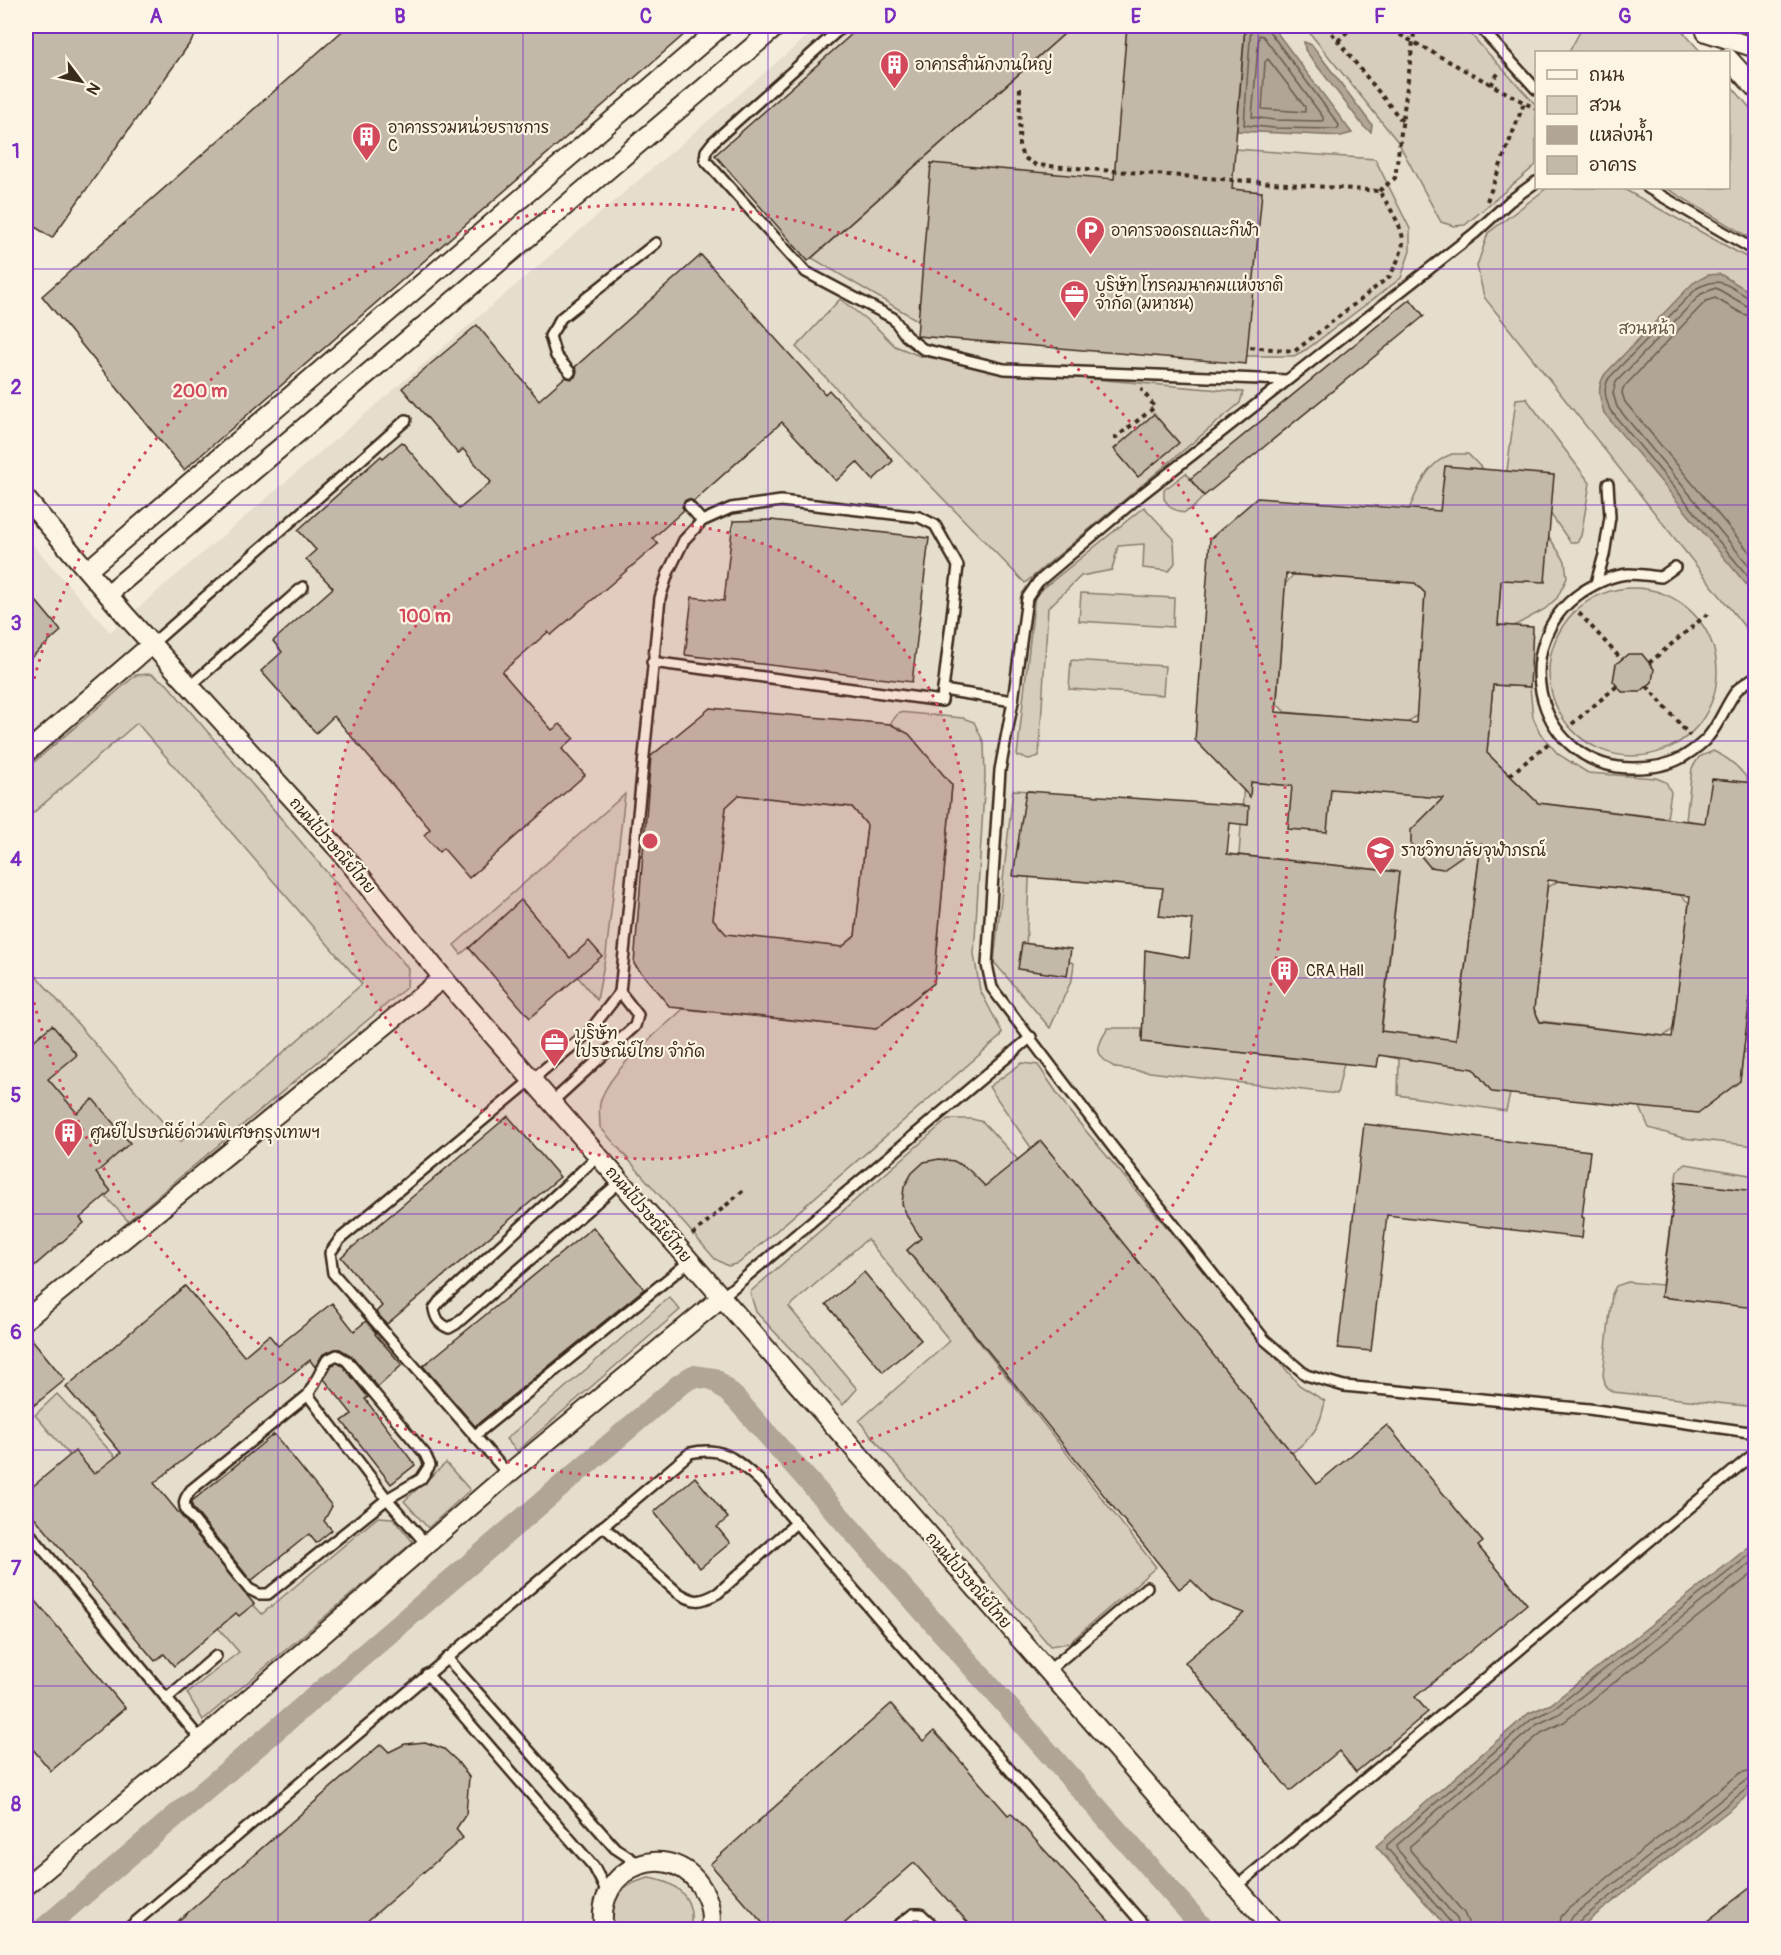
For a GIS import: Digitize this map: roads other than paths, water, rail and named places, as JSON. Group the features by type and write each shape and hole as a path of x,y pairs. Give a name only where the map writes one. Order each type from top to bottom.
{"street":[{"path":"88,570 722,26"},
{"path":"108,594 777,26"},
{"path":"1704,29 1755,48"},
{"path":"1704,29 1723,51"},
{"path":"1730,60 1755,89"},
{"name":"ถนนไปรษณีย์ไทย","path":"26,498 152,644 339,851 443,978 1274,1929"},
{"path":"145,522 145,533 149,539 156,544 166,544"},
{"path":"26,753 152,644"},
{"path":"26,1319 443,978"},
{"path":"26,1886 201,1740 508,1474 722,1297"},
{"path":"604,1929 601,1914 607,1892 620,1875 639,1864 662,1862 683,1868 700,1883 709,1903 709,1929"}],"lane":[{"path":"843,26 713,142 706,151 705,160 806,272 893,318 906,336 923,349 1004,369 1286,380"},
{"path":"1479,26 1535,88"},
{"path":"1535,183 1510,201 1475,233 1141,495 1038,582 1027,598 1013,701 1000,770 987,965 993,988 1111,1144 1265,1340 1306,1375 1344,1386 1589,1408 1755,1433"},
{"path":"1650,189 1755,251"},
{"path":"570,372 556,356 550,336 561,318 656,243"},
{"path":"152,644 406,420"},
{"path":"1596,582 1604,555 1610,517 1608,484"},
{"path":"508,1474 333,1273 330,1253 340,1239 590,1032 620,992 652,662 660,598 668,573 684,540 702,521 731,508 781,501 919,517 935,525 958,566 942,701 652,662"},
{"path":"689,506 702,521"},
{"path":"1675,567 1661,577 1628,574 1596,582 1568,601 1549,626 1539,656 1539,687 1549,716 1567,741 1592,759 1622,768 1653,768 1682,757 1708,737 1738,690 1755,676"},
{"path":"190,686 303,587"},
{"path":"943,690 1013,701"},
{"path":"552,1102 635,1026 638,1016 620,992"},
{"path":"722,1297 1031,1037"},
{"path":"598,1156 440,1302 434,1309 435,1317 442,1325 448,1328 456,1324 621,1181"},
{"path":"474,1436 690,1261"},
{"path":"337,1355 347,1361 425,1454 430,1465 421,1479 387,1499 268,1594 259,1594 249,1589 184,1506 185,1498 191,1490 308,1395 327,1360 337,1355"},
{"path":"308,1395 387,1499 428,1545"},
{"path":"126,1929 690,1453 707,1449 720,1452 739,1462 760,1481 1148,1929"},
{"path":"1236,1887 1755,1452"},
{"path":"603,1526 677,1592 691,1600 705,1600 718,1593 796,1523"},
{"path":"26,1529 201,1740"},
{"path":"1048,1671 1147,1587"},
{"path":"166,1698 216,1656"},
{"path":"447,1658 615,1848 639,1864"},
{"path":"427,1674 594,1867 607,1892"},
{"path":"892,1929 913,1914 921,1914 938,1929"}],"water":[{"path":"1245,26 1272,26 1352,133 1341,136 1237,131"},
{"path":"1304,42 1312,45 1372,125 1371,132 1364,127 1305,50"},
{"path":"1720,274 1755,295 1755,595 1604,413 1601,403 1600,384 1605,374 1693,283 1708,275"},
{"path":"1755,1542 1755,1790 1578,1929 1448,1929 1376,1846 1529,1713 1551,1704"}],"waterway":[{"path":"42,1930 678,1386 693,1376 714,1379 736,1399 1205,1930"}],"place":[{"name":"อาคารสำนักงานใหญ่","path":"894,90"},
{"name":"อาคารรวมหน่วยราชการ C","path":"367,162"},
{"name":"อาคารจอดรถและกีฬา","path":"1090,256"},
{"name":"บริษัท โทรคมนาคมแห่งชาติ จำกัด (มหาชน)","path":"1074,320"},
{"name":"ราชวิทยาลัยจุฬาภรณ์","path":"1380,876"},
{"name":"CRA Hall","path":"1285,996"},
{"name":"บริษัท ไปรษณีย์ไทย จำกัด","path":"554,1068"},
{"name":"ศูนย์ไปรษณีย์ด่วนพิเศษกรุงเทพฯ","path":"69,1158"}],"park label":[{"name":"สวนหน้า","path":"1647,328"}]}
